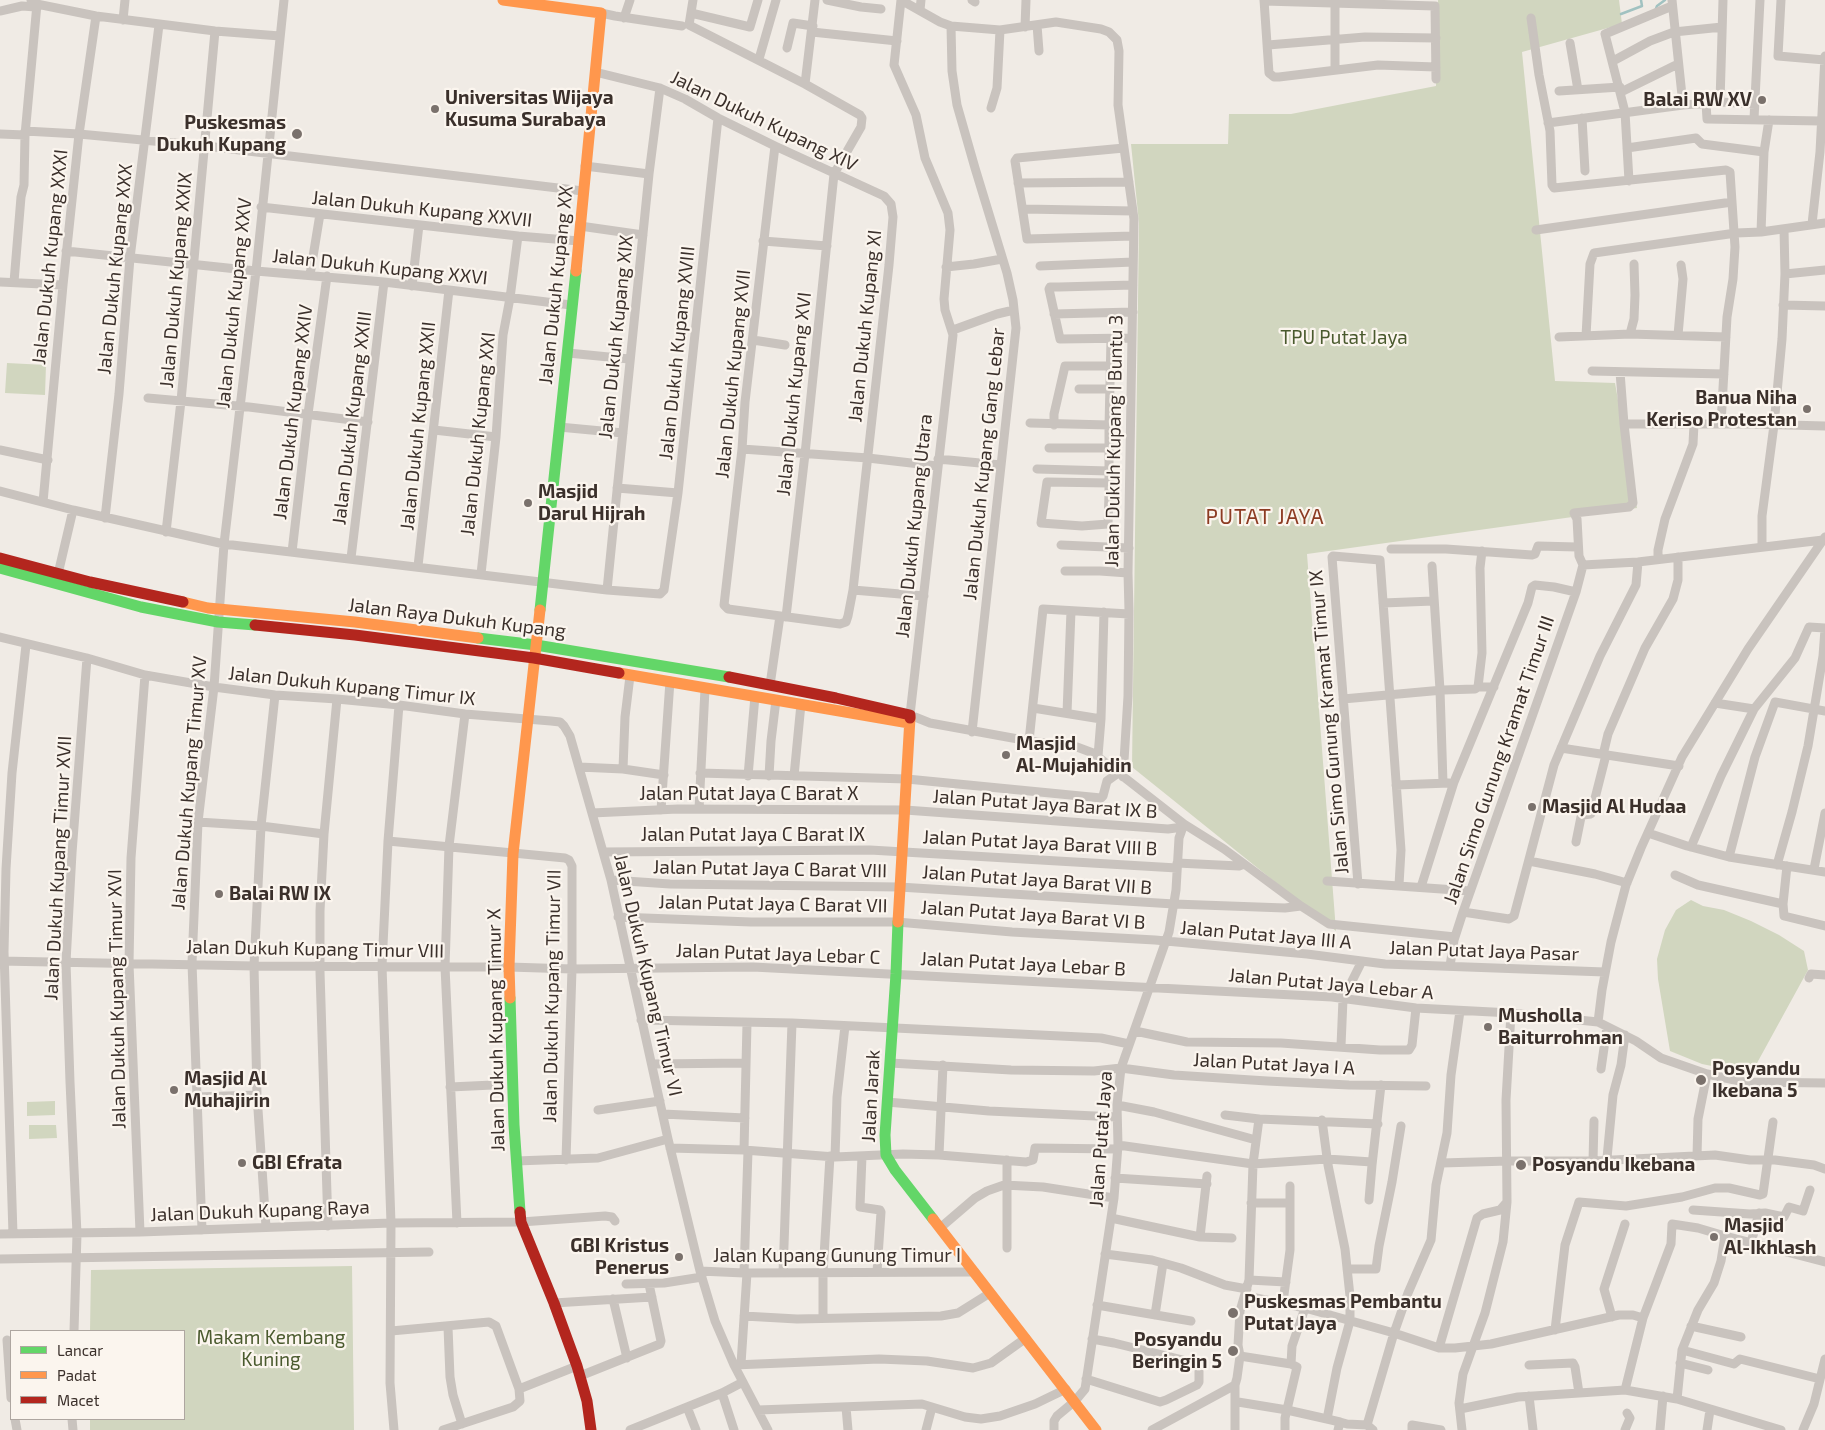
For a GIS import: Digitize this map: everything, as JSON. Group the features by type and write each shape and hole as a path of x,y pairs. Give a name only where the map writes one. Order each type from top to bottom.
{"street":[{"path":"123,20 125,0"},
{"name":"Jalan Dukuh Kupang XXV","path":"219,609 224,544 256,271 261,207 284,0"},
{"path":"503,0 534,2 601,12 624,18 686,25 759,58 860,115 862,118 861,127 834,174"},
{"path":"624,18 630,0"},
{"path":"686,25 691,13 693,0"},
{"path":"691,13 750,27 758,0"},
{"path":"759,58 776,0"},
{"path":"805,84 815,0"},
{"path":"827,0 881,9"},
{"path":"951,26 940,22 901,0 894,66 916,114 925,158 948,213 950,230 946,267 945,310 952,328 1014,310"},
{"path":"920,10 921,0"},
{"path":"1025,27 1026,0"},
{"path":"1720,102 1723,0"},
{"path":"1754,119 1760,0"},
{"path":"1781,0 1778,56 1825,59 1820,152 1812,224"},
{"path":"1436,67 1378,65 1279,78 1274,77 1269,73 1264,1 1335,4 1392,2 1422,3 1435,6 1436,38 1436,67 1436,79"},
{"path":"1628,181 1625,112 1606,34 1672,3 1683,105"},
{"path":"0,11 35,4 96,16 159,25 280,36"},
{"path":"14,282 21,197 24,185 25,133 35,4"},
{"path":"1335,4 1335,70"},
{"name":"Jalan Dukuh Kupang XX","path":"534,658 568,354 571,305 601,12"},
{"name":"Jalan Dukuh Kupang XXXI","path":"43,502 66,251 79,134 96,16"},
{"path":"1531,18 1539,76 1550,131 1552,185 1556,188 1726,170 1730,174 1736,233 1733,279 1726,317 1721,424"},
{"name":"Jalan Dukuh Kupang I Buntu 3","path":"951,26 1000,30 1051,22 1090,26 1109,32 1116,40 1120,51 1118,106 1133,210 1134,236 1128,573 1130,614 1128,696 1121,775"},
{"path":"787,48 793,23 812,29 896,41"},
{"name":"Jalan Dukuh Kupang XXX","path":"105,518 119,394 130,258 159,25"},
{"path":"1037,25 1039,51"},
{"name":"Jalan Dukuh Kupang Gang Lebar","path":"951,26 952,71 957,105 1013,300 1016,336 972,732"},
{"path":"1613,61 1650,41 1674,32 1722,26"},
{"path":"991,108 997,88 1000,30"},
{"name":"Jalan Dukuh Kupang XXIX","path":"166,532 206,146 215,31"},
{"path":"1268,45 1365,37 1436,38"},
{"path":"1570,43 1578,90"},
{"path":"1559,91 1620,89 1678,64"},
{"name":"Jalan Dukuh Kupang XIV","path":"595,72 660,88 686,99 718,118 888,199"},
{"name":"Jalan Dukuh Kupang XIX","path":"607,590 649,174 660,88"},
{"path":"1548,123 1683,105 1720,102 1755,104"},
{"path":"1706,103 1706,119 1821,121"},
{"name":"Jalan Dukuh Kupang XVIII","path":"607,590 660,594 664,590 678,493 718,118"},
{"path":"1582,118 1585,171"},
{"path":"1761,232 1764,152 1769,120"},
{"path":"0,134 79,134 206,146 583,191"},
{"path":"1627,148 1696,138 1702,144 1764,152"},
{"name":"Jalan Dukuh Kupang XVII","path":"775,146 745,402 742,449 724,605 728,609 783,617"},
{"path":"1124,148 1017,158 1015,160 1024,209 1026,237 1028,239 1134,236"},
{"path":"586,166 649,174"},
{"name":"Jalan Dukuh Kupang XVI","path":"770,685 783,617 805,454 834,174"},
{"path":"1018,183 1129,182"},
{"name":"Jalan Dukuh Kupang XI","path":"783,617 836,624 844,623 848,616 853,590 868,458 893,217 892,206 888,199"},
{"path":"1536,230 1732,202"},
{"name":"Jalan Dukuh Kupang XXVII","path":"261,207 518,236 579,241"},
{"path":"1024,209 1133,210"},
{"path":"310,275 320,214"},
{"path":"1586,336 1590,264 1594,253 1736,233 1761,232 1825,223"},
{"path":"412,286 419,225"},
{"path":"580,226 643,235"},
{"path":"1762,547 1762,516 1774,425 1782,339 1785,274 1784,229"},
{"name":"Jalan Dukuh Kupang XXI","path":"481,574 496,437 504,335 518,236"},
{"path":"763,241 827,246"},
{"name":"Jalan Dukuh Kupang XXVI","path":"66,251 193,265 384,282 571,305"},
{"path":"946,267 1002,259"},
{"path":"1040,266 1133,262"},
{"path":"1630,334 1635,295 1634,264"},
{"path":"1678,335 1682,265"},
{"path":"1785,274 1825,270"},
{"name":"Jalan Dukuh Kupang XXIV","path":"292,552 327,276"},
{"path":"0,282 63,285"},
{"name":"Jalan Dukuh Kupang XXIII","path":"351,558 384,282"},
{"path":"1132,338 1060,339 1049,289 1050,287 1133,285"},
{"name":"Jalan Dukuh Kupang XXII","path":"418,566 449,290"},
{"path":"1783,305 1825,306"},
{"path":"1054,314 1133,312"},
{"name":"Jalan Dukuh Kupang Utara","path":"909,722 953,340 952,328"},
{"path":"1559,337 1630,334 1726,336"},
{"path":"1109,483 1047,482 1041,523 1082,526 1108,525 1109,483 1109,448 1110,425 1110,389 1111,366 1111,339"},
{"path":"752,340 785,345"},
{"path":"568,354 630,359"},
{"path":"1054,424 1054,414 1065,366 1111,366"},
{"path":"1592,371 1724,374"},
{"path":"1620,372 1633,503 1629,507 1574,513 1577,526 1578,556 1582,564 1638,562 1824,538"},
{"path":"1079,389 1110,389"},
{"path":"148,398 368,422"},
{"path":"1030,423 1110,425"},
{"path":"1624,424 1825,426"},
{"path":"1658,559 1658,550 1665,519 1693,444 1694,424"},
{"path":"559,427 623,433"},
{"path":"434,430 496,437"},
{"path":"1049,448 1109,448"},
{"path":"742,449 1001,465"},
{"path":"0,450 48,460"},
{"path":"1037,469 1109,471"},
{"path":"617,488 678,493"},
{"path":"0,491 105,518 224,544 607,590"},
{"path":"58,574 73,510"},
{"path":"1824,538 1748,649 1679,766 1627,883 1611,942 1598,1022 1661,1058 1707,1074 1744,1082 1825,1084"},
{"path":"1061,545 1129,548"},
{"path":"1391,549 1446,548 1532,555 1535,554 1538,546 1577,547"},
{"path":"1478,687 1482,653 1480,568 1482,551"},
{"name":"Jalan Simo Gunung Kramat Timur IX","path":"1358,884 1332,557 1379,559 1383,603"},
{"path":"1576,842 1581,817 1591,814 1608,734 1645,648 1673,600 1678,580 1678,557"},
{"name":"Jalan Raya Dukuh Kupang","path":"0,558 156,597 219,609 355,622 536,645 719,675 836,698 909,722"},
{"path":"1463,912 1512,918 1554,765 1600,656 1636,586 1638,562"},
{"name":"Jalan Simo Gunung Kramat Timur III","path":"1450,966 1455,937 1463,912 1576,592 1582,564"},
{"path":"1432,566 1440,690 1443,783"},
{"name":"Jalan Raya Dukuh Kupang","path":"0,568 141,607 218,622 355,635 534,658 630,676 909,722"},
{"path":"1065,571 1128,573"},
{"path":"1421,887 1454,782 1528,603 1533,586 1554,587 1576,592"},
{"path":"853,590 924,596"},
{"path":"1400,885 1401,850 1383,603 1433,601"},
{"name":"Jalan Dukuh Kupang Timur XV","path":"202,1230 192,963 198,822 214,687 219,609"},
{"path":"1029,741 1043,609 1130,614"},
{"path":"1067,713 1070,610"},
{"path":"1098,756 1104,612"},
{"path":"1691,847 1721,776 1754,709 1795,658 1809,627 1825,629 1823,656 1808,746 1777,865"},
{"name":"Jalan Dukuh Kupang Timur IX","path":"0,637 26,645 87,658 145,675 214,687 275,695 399,705 527,720"},
{"path":"13,1234 2,960 12,772 26,645"},
{"name":"Jalan Dukuh Kupang Timur XVII","path":"74,1330 77,1234 66,962 72,853 87,658"},
{"name":"Jalan Dukuh Kupang Timur X","path":"534,658 513,854 508,967 516,1162 521,1222 554,1303 578,1371 585,1392 591,1430"},
{"name":"Jalan Dukuh Kupang Timur XVI","path":"140,1232 129,964 131,858 145,675"},
{"path":"623,769 625,717 630,676"},
{"path":"661,810 670,682"},
{"path":"1343,699 1494,687"},
{"path":"698,809 705,688"},
{"path":"266,1227 257,1095 254,966 262,826 275,695"},
{"path":"748,776 755,696"},
{"path":"834,710 836,698"},
{"path":"328,1226 320,911 324,834 337,699"},
{"path":"769,776 776,700"},
{"path":"1729,857 1755,757 1775,702 1825,711"},
{"path":"1715,703 1737,708 1754,709"},
{"path":"794,776 801,704"},
{"path":"394,1430 390,1383 392,1254 382,966 388,841 399,705"},
{"path":"1033,708 1101,719"},
{"path":"456,1223 445,967 448,846 465,714"},
{"name":"Jalan Dukuh Kupang Timur VI","path":"527,720 560,722 570,736 611,880 669,1144 701,1274 715,1321 738,1364 743,1382 768,1430"},
{"path":"909,722 930,723 972,732 1077,748 1098,756 1184,825 1330,924 1455,937"},
{"name":"Jalan Jarak","path":"909,722 896,974 884,1140 886,1155 895,1170 1066,1388 1096,1430"},
{"path":"1561,748 1679,766"},
{"path":"578,767 623,769 664,775"},
{"path":"700,773 748,776 907,779 1101,798 1107,782 1121,775"},
{"path":"1396,784 1454,782"},
{"name":"Jalan Putat Jaya C Barat X","path":"592,813 698,809 905,810"},
{"name":"Jalan Putat Jaya Barat IX B","path":"905,810 1168,829 1184,825"},
{"path":"1814,869 1825,813"},
{"path":"198,822 262,826 324,834"},
{"name":"Jalan Putat Jaya","path":"1075,1401 1085,1389 1114,1198 1117,1147 1116,1117 1121,1068 1167,942 1174,904 1179,838 1184,825"},
{"path":"1648,834 1729,857 1825,872"},
{"name":"Jalan Dukuh Kupang Timur VII","path":"388,841 566,858 571,863 572,969 566,1160"},
{"name":"Jalan Putat Jaya C Barat IX","path":"603,852 681,850 902,851"},
{"name":"Jalan Putat Jaya Barat VIII B","path":"902,851 1177,865 1239,866 1244,864"},
{"path":"1529,861 1595,874 1627,883"},
{"path":"1787,866 1783,904 1784,916 1825,926"},
{"path":"1674,875 1698,885 1783,904"},
{"name":"Jalan Putat Jaya C Barat VIII","path":"611,880 670,884 899,887"},
{"path":"1327,881 1400,885 1470,892"},
{"name":"Jalan Putat Jaya Barat VII B","path":"899,887 1174,904 1286,908 1301,906"},
{"name":"Jalan Putat Jaya C Barat VII","path":"618,917 751,922 898,922"},
{"name":"Jalan Putat Jaya Barat VI B","path":"898,922 1167,942"},
{"name":"Jalan Putat Jaya III A","path":"1167,942 1307,954 1362,961"},
{"name":"Jalan Dukuh Kupang Timur VIII","path":"2,960 129,964 192,963 254,966 508,967 630,970"},
{"path":"1341,1046 1343,999 1362,961"},
{"name":"Jalan Putat Jaya Pasar","path":"1362,961 1385,964 1605,972"},
{"name":"Jalan Putat Jaya Lebar C","path":"630,970 662,967 753,967 896,974"},
{"name":"Jalan Putat Jaya Lebar B","path":"896,974 1149,987"},
{"path":"1809,978 1813,974 1825,975"},
{"name":"Jalan Putat Jaya Lebar A","path":"1149,987 1343,999 1416,1008 1510,1013 1598,1022"},
{"path":"1135,1031 1188,1042 1281,1043 1380,1050 1410,1050 1416,1008"},
{"path":"1238,1402 1327,1419 1339,1426 1347,1424 1370,1427 1394,1333 1431,1240 1436,1185 1447,1133 1451,1075 1460,1011"},
{"path":"1462,1430 1460,1409 1463,1374 1485,1313 1503,1242 1507,1202 1506,1100 1510,1013"},
{"path":"641,1020 792,1023 1092,1037 1129,1044"},
{"path":"748,1023 745,1118 744,1316 738,1364 879,1359 927,1361 973,1368 991,1363 1026,1338"},
{"path":"783,1273 792,1023"},
{"path":"823,1318 823,1273 837,1097 845,1026"},
{"path":"1601,1069 1607,1027"},
{"path":"1608,1159 1614,1095 1625,1036"},
{"path":"652,1064 746,1063"},
{"name":"Jalan Putat Jaya I A","path":"890,1063 1034,1070 1094,1071 1121,1068 1183,1075 1381,1086 1426,1086"},
{"path":"939,1155 943,1066"},
{"path":"1697,1156 1698,1118 1707,1074"},
{"path":"450,1087 493,1085"},
{"path":"1369,1200 1381,1086"},
{"path":"197,1097 257,1095"},
{"path":"598,1110 660,1101"},
{"path":"888,1102 989,1111 1116,1117"},
{"path":"1117,1105 1154,1112 1256,1140"},
{"path":"663,1114 745,1118"},
{"path":"1225,1115 1259,1119 1322,1120 1378,1124"},
{"path":"1235,1430 1235,1385 1240,1356 1238,1345 1240,1311 1247,1288 1253,1164 1259,1119"},
{"path":"1322,1120 1327,1159 1339,1211 1347,1269 1350,1320 1337,1368 1327,1419"},
{"path":"1592,1162 1594,1121"},
{"path":"1555,1330 1565,1245 1578,1202 1626,1206 1682,1197 1715,1188 1729,1188 1760,1195 1764,1193 1772,1122"},
{"path":"1347,1269 1376,1269 1401,1126"},
{"path":"516,1162 598,1158 669,1144 786,1154 833,1156 939,1155 1031,1161 1035,1148 1117,1147 1253,1164 1327,1159 1372,1162"},
{"path":"1442,1163 1508,1161 1592,1162 1608,1159 1715,1155 1814,1165 1825,1169"},
{"path":"862,1156 860,1206 881,1211 877,1272"},
{"path":"1007,1160 1007,1248"},
{"path":"1115,1178 1207,1180 1200,1237"},
{"path":"940,1228 981,1194 1000,1186 1052,1188 1114,1198"},
{"path":"1283,1302 1290,1250 1290,1186"},
{"path":"1693,1210 1759,1213 1784,1217 1789,1208 1803,1212 1810,1190"},
{"path":"1439,1348 1477,1218 1483,1214 1500,1210 1507,1202"},
{"path":"1251,1203 1290,1203"},
{"path":"1751,1243 1759,1213"},
{"name":"Jalan Dukuh Kupang Raya","path":"0,1234 77,1234 391,1223 521,1222 605,1216 612,1217 615,1221"},
{"path":"1111,1218 1200,1237 1232,1238"},
{"path":"1612,1317 1604,1289 1625,1224"},
{"path":"1625,1390 1643,1318 1671,1244 1672,1224 1698,1228 1825,1262"},
{"path":"1677,1399 1682,1350 1698,1310 1714,1283 1721,1261 1725,1236"},
{"path":"0,1259 428,1252"},
{"path":"1105,1254 1163,1263 1181,1268 1225,1285 1247,1288 1283,1302 1350,1320 1439,1348 1474,1347 1612,1317 1633,1315 1643,1318"},
{"path":"1155,1315 1163,1263"},
{"name":"Jalan Kupang Gunung Timur I","path":"626,1284 649,1284 701,1274 975,1272"},
{"path":"1247,1288 1286,1282"},
{"path":"519,1389 627,1358 657,1347 661,1343 649,1284"},
{"path":"744,1316 797,1319 948,1316 963,1311 990,1293"},
{"path":"554,1303 652,1297"},
{"path":"613,1299 627,1358"},
{"path":"1097,1305 1191,1321"},
{"path":"1290,1364 1292,1346 1305,1308"},
{"path":"391,1331 486,1322 494,1324 500,1334 519,1389 520,1401 517,1406 444,1430"},
{"path":"1691,1326 1741,1337"},
{"path":"448,1327 450,1377 453,1395 462,1424"},
{"path":"1086,1379 1160,1402 1198,1385 1199,1382 1199,1364 1114,1342 1092,1339"},
{"path":"6,1340 10,1386"},
{"path":"1682,1350 1734,1364 1740,1359 1820,1378"},
{"path":"1240,1356 1290,1364 1297,1367 1287,1410 1285,1430"},
{"path":"1804,1430 1814,1404 1825,1359"},
{"path":"1529,1365 1573,1363 1579,1393"},
{"path":"1680,1363 1708,1370"},
{"path":"630,1430 652,1426 687,1407 743,1382"},
{"path":"1152,1430 1235,1385"},
{"path":"758,1410 922,1404 965,1417 981,1419 1000,1416 1035,1404 1066,1388"},
{"path":"1460,1409 1529,1396 1625,1390 1677,1399 1781,1430"},
{"path":"722,1393 734,1430"},
{"path":"1529,1396 1533,1430"},
{"path":"1660,1430 1663,1396"},
{"path":"1054,1430 1054,1420 1075,1401"},
{"path":"846,1406 848,1430"},
{"path":"687,1407 696,1430"},
{"path":"926,1430 932,1407"},
{"path":"1707,1430 1710,1410"},
{"path":"1626,1430 1630,1418 1627,1413"},
{"path":"1412,1430 1412,1425 1441,1430"}],"green space":[{"name":"TPU Putat Jaya","path":"1438,0 1619,0 1622,24 1522,52 1555,381 1615,383 1637,508 1307,554 1336,931 1132,767 1139,223 1131,144 1228,144 1229,114 1291,114 1436,86"},
{"path":"7,363 46,365 45,395 5,393"},
{"path":"1691,900 1703,906 1724,910 1751,921 1779,935 1804,951 1808,970 1751,1074 1702,1064 1670,1051 1658,979 1657,959 1665,930 1676,910"},
{"path":"55,1101 55,1115 27,1116 27,1102"},
{"path":"29,1125 56,1125 57,1138 29,1139"},
{"name":"Makam Kembang Kuning","path":"352,1266 354,1430 90,1430 90,1420 185,1420 185,1330 90,1330 91,1270"}],"waterway":[{"path":"1621,14 1642,6 1641,0"},
{"path":"1655,11 1657,6 1665,0"}],"traffic: fast":[{"path":"540,610 576,271"},
{"path":"0,568 141,607 218,622 255,625"},
{"path":"478,638 536,645 729,677"},
{"path":"898,922 885,1135 886,1155 895,1170 933,1219"},
{"path":"510,998 514,1125 520,1212"}],"traffic: slow":[{"path":"503,0 601,13 576,271"},
{"path":"183,602 208,608 355,622 478,638"},
{"path":"510,998 509,967 513,854 540,610"},
{"path":"619,673 909,723"},
{"path":"898,922 910,718"},
{"path":"933,1219 1096,1430"}],"traffic: jam":[{"path":"0,558 90,582 183,602"},
{"path":"255,625 355,635 534,658 619,673"},
{"path":"729,677 836,698 910,715 910,718"},
{"path":"520,1212 521,1222 577,1366 587,1401 591,1430"}],"place":[{"name":"Balai RW XV","path":"1762,100"},
{"name":"Universitas Wijaya Kusuma Surabaya","path":"435,109"},
{"name":"Puskesmas Dukuh Kupang","path":"297,134"},
{"name":"Banua Niha Keriso Protestan","path":"1807,409"},
{"name":"Masjid Darul Hijrah","path":"528,503"},
{"name":"Masjid Al-Mujahidin","path":"1006,755"},
{"name":"Masjid Al Hudaa","path":"1532,807"},
{"name":"Balai RW IX","path":"219,894"},
{"name":"Musholla Baiturrohman","path":"1488,1027"},
{"name":"Posyandu Ikebana 5","path":"1701,1080"},
{"name":"Masjid Al Muhajirin","path":"174,1090"},
{"name":"GBI Efrata","path":"242,1163"},
{"name":"Posyandu Ikebana","path":"1521,1165"},
{"name":"Masjid Al-Ikhlash","path":"1714,1237"},
{"name":"GBI Kristus Penerus","path":"679,1257"},
{"name":"Puskesmas Pembantu Putat Jaya","path":"1233,1313"},
{"name":"Posyandu Beringin 5","path":"1233,1351"}],"district":[{"name":"PUTAT JAYA","path":"1265,517"}]}
